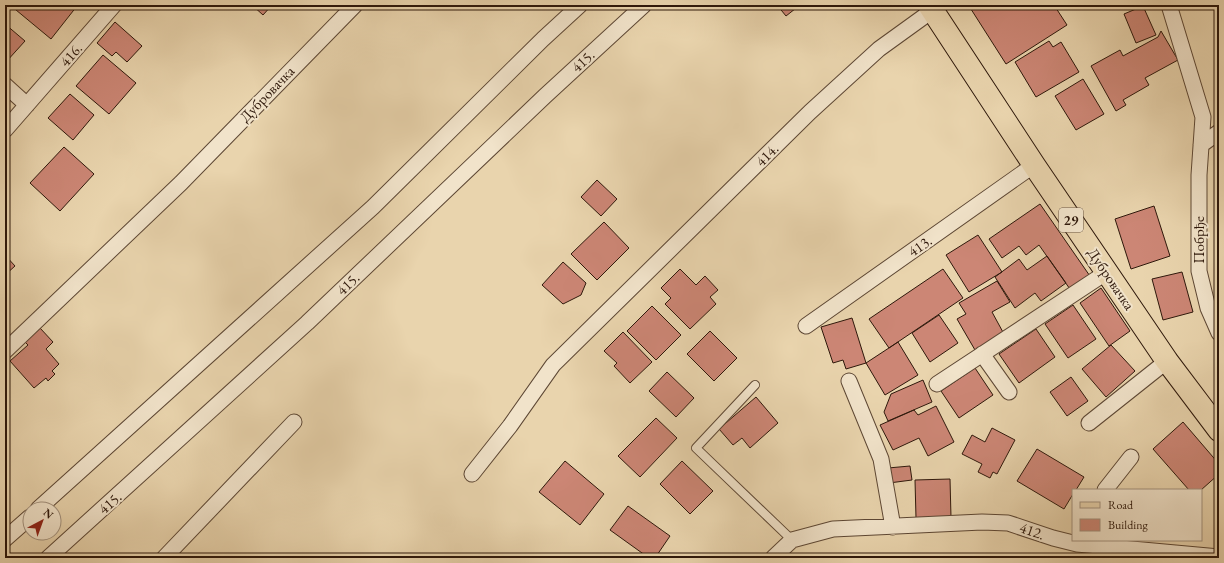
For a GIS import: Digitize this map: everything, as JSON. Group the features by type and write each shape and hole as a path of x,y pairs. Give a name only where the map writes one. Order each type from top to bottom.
{"main road":[{"name":"Дубровачка","path":"931,8 1034,165 1167,361 1219,430"}],"street":[{"name":"416.","path":"5,130 114,5"},
{"name":"Дубровачка","path":"5,351 181,183 355,5"},
{"path":"47,501 373,206 543,38 580,5"},
{"name":"415.","path":"48,558 307,323 644,5"},
{"name":"Побрђе","path":"1169,5 1203,117 1199,175 1199,271 1208,308 1219,333"},
{"name":"414.","path":"472,474 510,426 553,365 810,112 879,49 931,8"},
{"path":"5,85 27,105"},
{"path":"1201,145 1219,132"},
{"name":"413.","path":"806,326 1034,165"},
{"path":"937,384 1107,272"},
{"path":"982,354 1009,392"},
{"path":"1089,423 1167,361"},
{"path":"849,381 881,459 893,526"},
{"path":"164,558 294,422"},
{"path":"1106,489 1131,457"},
{"name":"412.","path":"773,558 792,540 833,529 968,522 1008,523 1069,536"},
{"path":"5,539 22,524"},
{"name":"412.","path":"1074,541 1077,544 1219,557"}],"lane":[{"path":"756,385 696,448 792,540"}],"building":[{"path":"10,5 76,5 77,6 51,39"},
{"path":"252,5 272,5 263,15"},
{"path":"777,5 800,5 786,16"},
{"path":"1054,5 1067,25 1006,64 969,6"},
{"path":"1143,6 1156,35 1136,43 1124,14"},
{"path":"115,22 142,46 127,62 116,52 112,56 97,43"},
{"path":"5,24 25,41 6,62 5,61"},
{"path":"1161,31 1178,60 1145,78 1149,85 1123,100 1126,105 1116,111 1091,66 1120,50 1123,56 1158,37"},
{"path":"1049,41 1053,47 1061,42 1079,72 1036,97 1015,62"},
{"path":"103,55 136,83 109,114 76,86"},
{"path":"1083,79 1104,114 1076,130 1055,96"},
{"path":"70,94 94,115 73,140 48,118"},
{"path":"64,147 94,174 60,211 30,183"},
{"path":"597,180 617,199 601,216 581,197"},
{"path":"1040,204 1092,279 1072,292 1039,245 1026,255 1019,246 1002,258 989,239"},
{"path":"1154,206 1170,256 1131,269 1115,219"},
{"path":"604,222 629,248 597,280 571,254"},
{"path":"978,235 1002,272 969,292 946,255"},
{"path":"5,255 15,266 5,275"},
{"path":"1047,256 1066,283 1041,301 1035,293 1015,308 995,277 1019,259 1027,270"},
{"path":"563,262 586,283 581,295 563,304 542,285"},
{"path":"680,269 696,285 705,276 718,290 710,297 716,304 690,329 665,304 671,298 661,288"},
{"path":"943,269 963,298 889,348 869,319"},
{"path":"1182,272 1193,312 1163,320 1152,279"},
{"path":"997,281 1010,302 992,312 1004,334 975,350 957,319 966,314 959,303"},
{"path":"1101,288 1130,331 1109,346 1080,303"},
{"path":"1073,305 1096,339 1068,358 1045,324"},
{"path":"652,306 681,335 656,360 627,331"},
{"path":"939,315 958,343 930,362 912,333"},
{"path":"852,318 866,363 846,369 843,360 833,363 821,327"},
{"path":"40,328 53,342 46,349 59,364 52,371 55,374 48,381 46,378 34,388 10,361 28,345 25,342"},
{"path":"1036,329 1055,357 1019,383 999,354"},
{"path":"710,331 737,358 714,381 687,354"},
{"path":"623,332 652,362 630,383 614,366 617,363 604,351"},
{"path":"898,342 918,375 885,395 866,363"},
{"path":"1111,345 1135,371 1106,397 1082,369"},
{"path":"975,368 993,395 959,418 941,391"},
{"path":"667,372 694,398 676,417 649,391"},
{"path":"1071,377 1088,401 1067,416 1050,392"},
{"path":"923,380 932,402 888,421 884,412 891,394"},
{"path":"756,397 778,423 750,448 742,438 733,445 719,429"},
{"path":"936,406 954,442 928,456 919,438 893,450 880,425 914,410 918,415"},
{"path":"656,418 677,438 640,477 618,456"},
{"path":"1183,422 1219,464 1219,474 1202,489 1188,489 1153,449"},
{"path":"992,428 1015,440 997,474 993,472 990,478 978,472 982,464 962,454 972,435 985,442"},
{"path":"1037,449 1084,477 1077,489 1072,489 1072,496 1064,509 1017,481"},
{"path":"565,461 604,494 580,525 539,492"},
{"path":"682,461 713,491 690,514 660,484"},
{"path":"910,466 912,480 889,483 888,468"},
{"path":"950,479 951,517 916,518 915,480"},
{"path":"628,506 670,536 655,558 649,558 610,530"}]}
